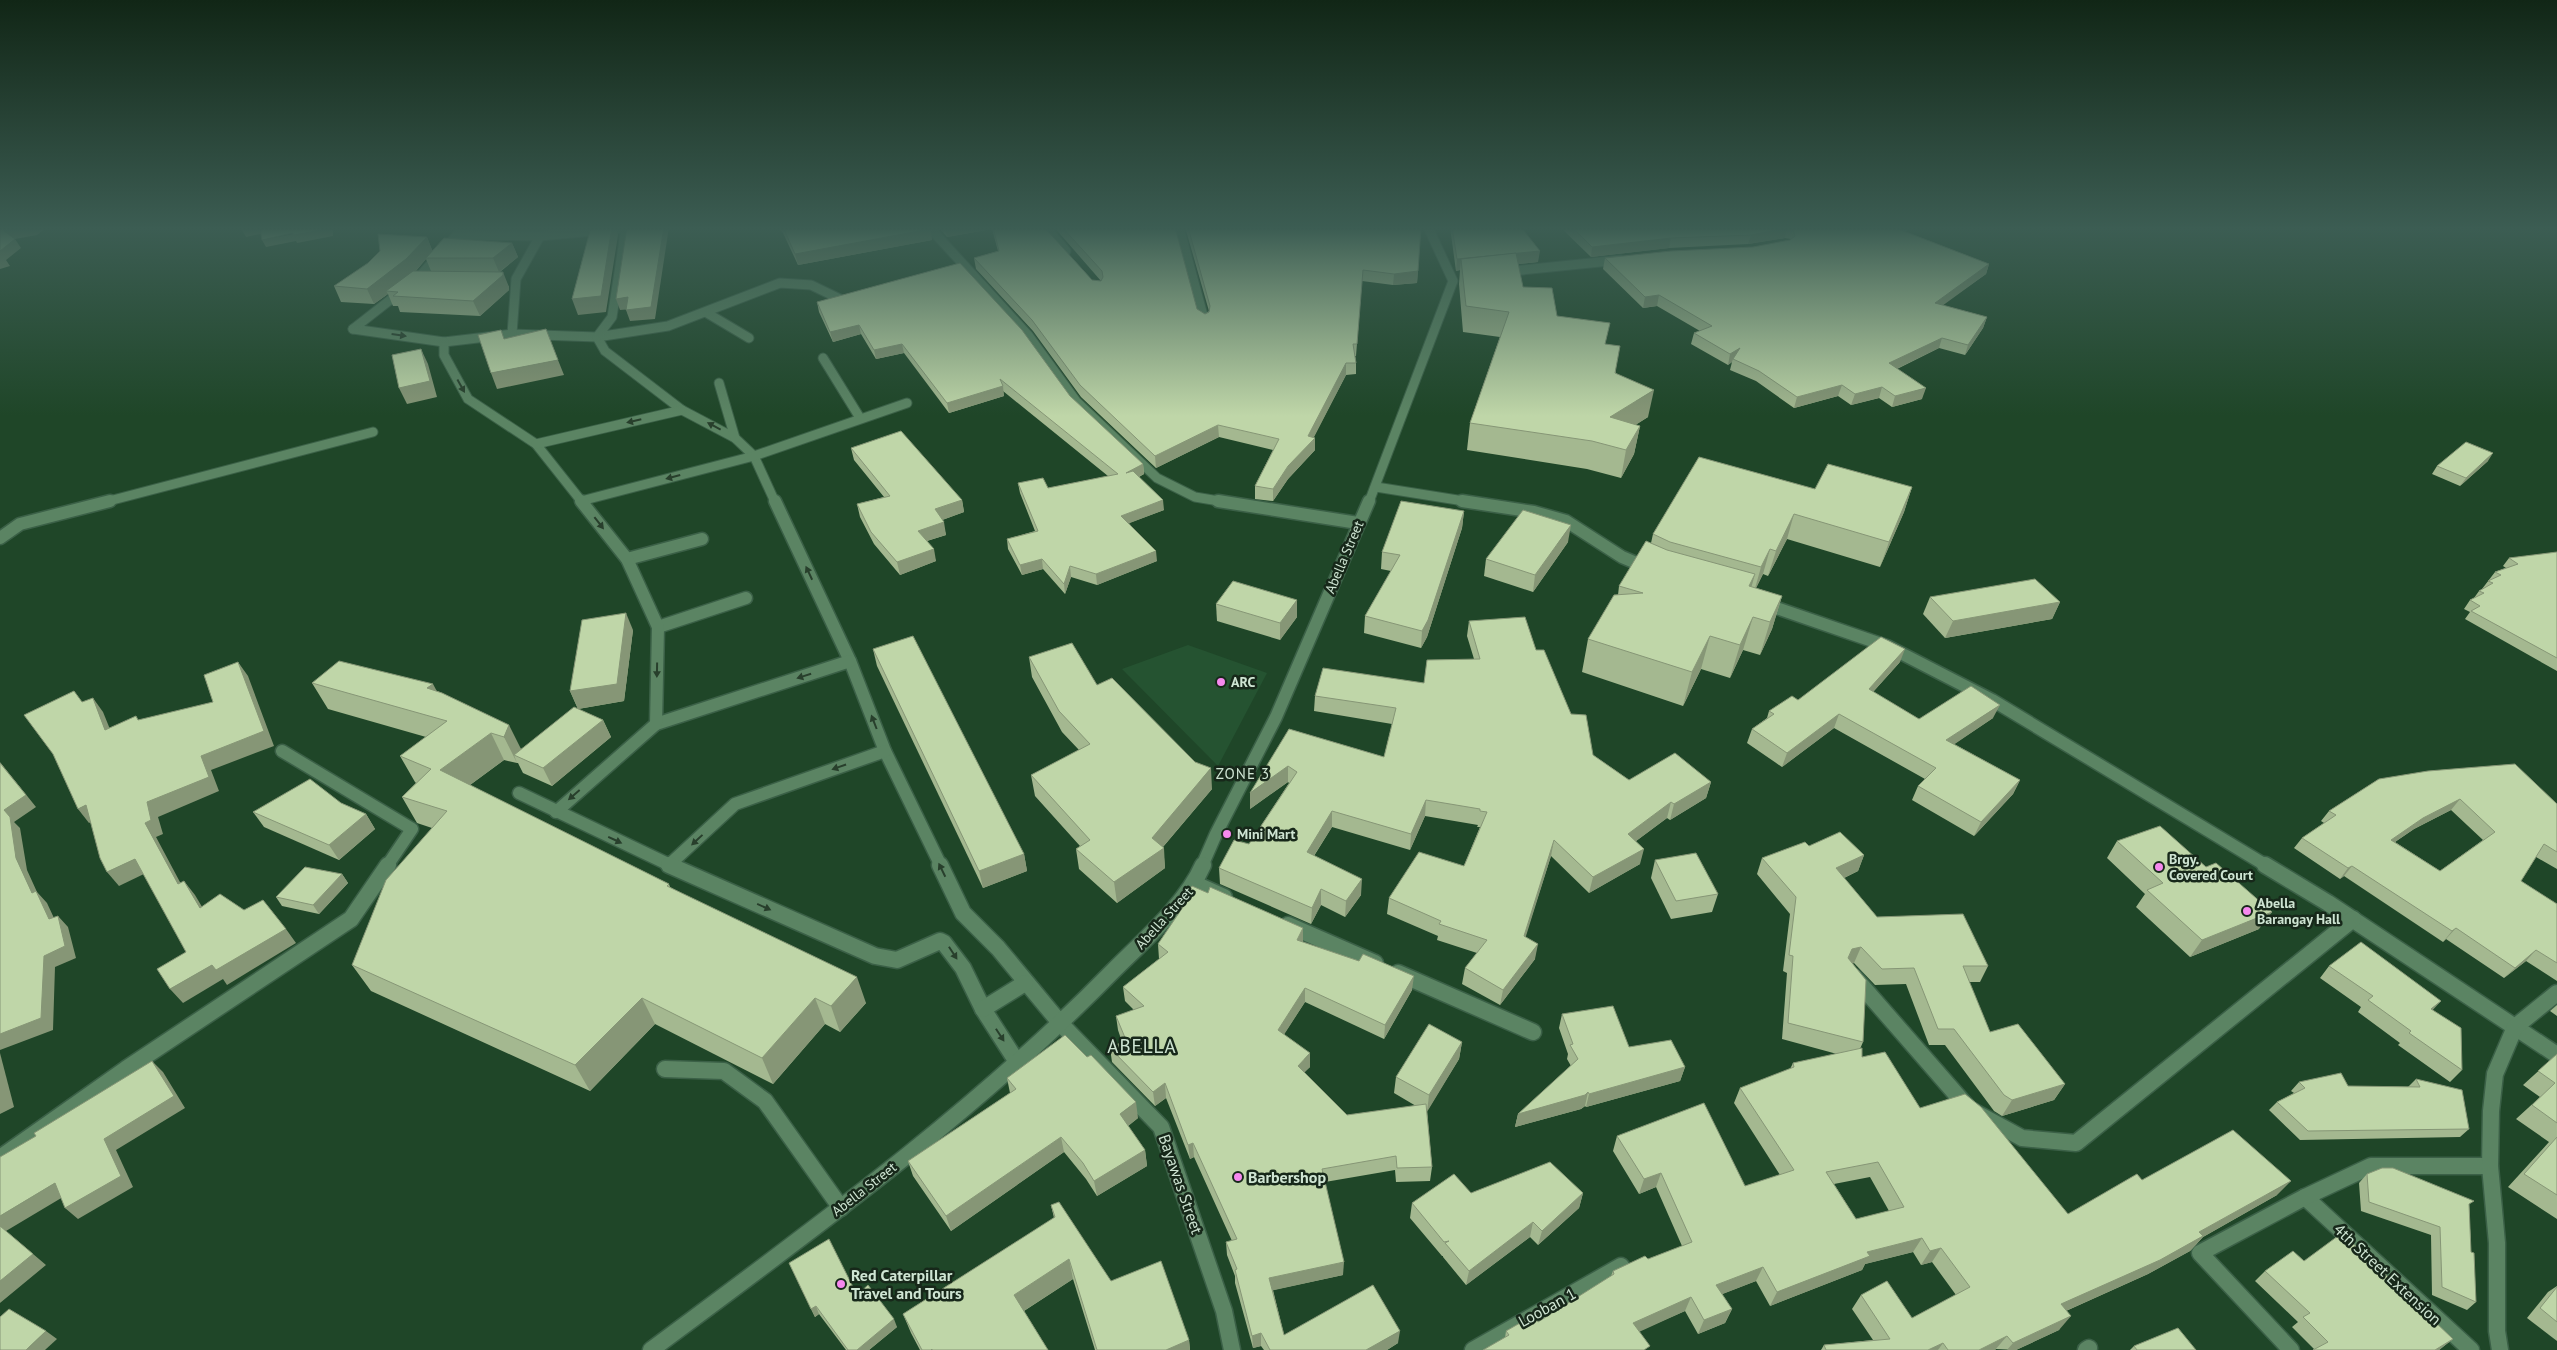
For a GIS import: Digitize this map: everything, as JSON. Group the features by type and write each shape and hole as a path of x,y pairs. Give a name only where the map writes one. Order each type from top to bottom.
{"street":[{"path":"402,290 353,329 444,342 512,334 597,337 668,326 708,313 763,290"},
{"path":"512,334 515,290"},
{"path":"597,337 612,317 616,290"},
{"path":"823,290 840,299"},
{"path":"987,290 1028,335 1076,401 1157,478 1195,497 1358,523"},
{"path":"1196,290 1204,319"},
{"name":"Abella Street","path":"652,1350 841,1208 965,1110 1061,1024 1146,938 1194,884 1216,834 1276,717 1358,523 1376,488 1450,290"},
{"path":"708,313 749,338"},
{"path":"597,337 605,351 682,410 735,438 754,456"},
{"path":"444,342 444,355 468,399 536,444 627,559 658,627 656,724"},
{"path":"823,358 860,418"},
{"path":"718,383 735,438"},
{"path":"581,501 754,456 907,403"},
{"path":"536,444 682,410"},
{"path":"0,538 20,524 373,432"},
{"name":"Bayawas Street","path":"754,456 850,661 885,751 963,914 998,948 1025,983 1061,1024 1161,1127 1224,1311 1232,1350"},
{"path":"1376,488 1534,512 1566,521 1622,557 1662,574"},
{"path":"627,559 702,539"},
{"path":"658,627 746,598"},
{"path":"1751,600 1887,646 1992,700 2354,919 2557,1055"},
{"path":"556,812 656,724 850,661"},
{"path":"0,1158 126,1069 351,919 412,829 282,751"},
{"path":"669,865 735,804 885,751"},
{"path":"519,793 669,865 875,956 897,960 940,941 944,942 963,968 983,1009 1017,1062"},
{"path":"1194,884 1239,903"},
{"path":"1275,919 1533,1032"},
{"path":"1851,973 1969,1109 2022,1138 2076,1143 2354,919"},
{"path":"983,1009 1025,983"},
{"path":"2500,1350 2497,1331 2496,1242 2490,1166 2491,1111 2495,1074 2515,1026 2557,993"},
{"path":"665,1069 724,1071 765,1101 841,1208"},
{"path":"2291,1350 2200,1253 2305,1197 2371,1166 2490,1166"},
{"name":"4th Street Extension","path":"2305,1197 2471,1350"},
{"name":"Looban 1","path":"1473,1350 1621,1266"}],"shaded area":[{"path":"1188,645 1267,673 1218,766 1122,669"}],"building":[{"path":"486,290 473,301 393,296 398,292 386,291"},
{"path":"574,290 602,290 601,296 572,299"},
{"path":"617,290 654,290 651,307 626,310 628,297 616,299"},
{"path":"861,290 985,290 1022,330 1070,396 1143,464 1126,473 1133,471 1163,500 1121,516 1156,551 1096,574 1070,566 1064,584 1042,559 1020,565 1007,539 1038,531 1018,483 1043,478 1048,488 1118,474 1000,379 1003,386 947,403 902,344 874,350 859,325 830,332 817,302"},
{"path":"1004,290 1192,290 1197,309 1205,314 1209,312 1210,306 1206,290 1361,290 1357,344 1353,344 1356,363 1346,363 1308,436 1315,438 1288,466 1273,489 1255,486 1279,439 1218,425 1155,456 1080,385 1032,320"},
{"path":"1464,290 1552,290 1557,316 1610,323 1605,344 1620,346 1615,373 1654,390 1610,417 1640,426 1626,450 1592,441 1470,423 1509,312 1466,306"},
{"path":"1638,290 1953,290 1935,303 1987,317 1968,345 1942,338 1889,363 1926,388 1895,396 1882,387 1855,394 1842,385 1797,397 1759,371 1733,359 1740,348 1730,354 1694,333 1712,326 1659,295 1645,297"},
{"path":"546,329 558,360 491,373 478,335 501,330 504,339"},
{"path":"421,349 430,381 399,388 392,355"},
{"path":"901,431 962,500 935,509 944,522 918,531 934,549 897,562 871,532 857,504 890,496 851,448"},
{"path":"2466,442 2493,453 2466,478 2437,466"},
{"path":"1699,457 1815,489 1828,464 1912,487 1889,542 1794,514 1776,551 1770,549 1761,567 1670,542 1653,534"},
{"path":"1401,501 1464,511 1428,620 1422,631 1365,616 1400,555 1382,552"},
{"path":"1523,510 1571,525 1535,575 1486,559"},
{"path":"1646,541 1667,550 1755,574 1749,586 1782,596 1770,622 1753,617 1740,645 1710,636 1692,672 1588,639 1614,595 1643,593 1619,586"},
{"path":"2557,552 2557,658 2471,611 2480,606 2470,600 2484,593 2479,591 2493,583 2488,581 2501,575 2495,572 2518,564 2509,558"},
{"path":"2035,579 2060,602 1953,621 1930,597"},
{"path":"1233,581 1297,600 1280,623 1216,604"},
{"path":"626,613 617,684 570,691 582,620"},
{"path":"1525,617 1536,650 1544,650 1571,714 1586,715 1593,755 1629,780 1675,753 1711,782 1674,804 1671,802 1628,834 1644,849 1593,877 1554,840 1524,936 1538,944 1503,990 1465,968 1487,940 1439,924 1441,921 1389,898 1419,852 1464,866 1487,812 1480,811 1480,809 1426,800 1411,834 1332,811 1307,852 1362,879 1346,901 1321,889 1312,908 1219,868 1234,840 1249,844 1297,772 1288,766 1250,793 1289,729 1384,757 1396,708 1315,696 1323,668 1424,683 1427,660 1480,659 1469,621"},
{"path":"913,636 1024,854 979,871 873,649"},
{"path":"1881,637 1905,649 1869,689 1919,719 1971,686 2000,705 1946,740 2020,780 1981,822 1918,786 1936,768 1839,714 1787,753 1752,729 1774,714 1769,711 1792,696 1798,700"},
{"path":"1072,643 1097,685 1112,678 1195,762 1211,768 1152,838 1164,848 1114,882 1076,849 1090,840 1031,775 1090,744 1059,711 1029,657"},
{"path":"339,661 433,684 427,688 442,693 509,725 504,737 491,733 440,770 669,884 667,886 857,977 831,1006 815,998 762,1058 642,998 575,1065 352,965 386,880 447,811 402,797 431,769 400,756 447,721 312,683"},
{"path":"238,662 264,731 201,756 209,777 147,802 151,820 145,823 178,884 184,881 200,908 220,894 244,910 263,900 286,929 216,970 212,965 170,989 157,969 186,952 135,859 107,872 100,858 86,805 78,809 53,754 24,715 74,691 82,702 93,698 105,730 136,716 138,720 213,702 204,675"},
{"path":"574,707 603,720 543,768 514,755"},
{"path":"0,763 26,795 4,810 10,817 16,858 32,893 36,891 49,919 58,916 65,946 44,956 41,1018 0,1034"},
{"path":"2515,764 2557,804 2557,852 2544,844 2521,881 2557,904 2557,963 2536,950 2515,968 2456,928 2452,931 2352,866 2348,868 2302,838 2336,815 2329,811 2379,779 2428,771","holes":["2460,799 2495,832 2440,871 2391,840 2423,818"]},
{"path":"310,779 341,803 366,814 329,845 253,812"},
{"path":"2160,826 2206,867 2216,863 2272,912 2202,940 2147,890 2163,883 2117,841"},
{"path":"1840,832 1864,855 1836,868 1877,917 1963,914 1988,966 1963,966 1990,1032 2018,1024 2065,1084 2012,1100 2004,1095 1954,1029 1938,1029 1914,968 1882,969 1861,947 1852,949 1848,958 1866,980 1863,1042 1788,1023 1793,956 1789,955 1796,897 1762,858 1805,842 1809,846"},
{"path":"1696,853 1718,894 1676,901 1655,860"},
{"path":"305,867 342,874 313,905 276,897"},
{"path":"1192,886 1208,893 1210,887 1303,928 1297,940 1359,961 1363,954 1414,976 1385,1025 1305,988 1278,1030 1310,1053 1298,1066 1347,1115 1426,1104 1432,1167 1397,1168 1396,1156 1322,1169 1344,1262 1269,1278 1284,1335 1373,1285 1400,1331 1366,1350 1270,1350 1261,1333 1252,1336 1235,1270 1237,1269 1226,1242 1237,1239 1193,1143 1188,1145 1165,1083 1153,1092 1110,1048 1126,1040 1116,1016 1144,1006 1123,987 1168,952 1158,944 1183,907 1177,905"},
{"path":"2361,942 2441,1001 2431,1009 2461,1028 2462,1070 2409,1033 2411,1031 2368,1000 2373,996 2329,966"},
{"path":"1613,1006 1629,1047 1671,1040 1685,1067 1589,1094 1588,1092 1585,1095 1518,1114 1578,1059 1570,1045 1573,1044 1562,1014"},
{"path":"1429,1024 1462,1042 1429,1095 1396,1077"},
{"path":"1065,1035 1087,1057 1091,1055 1136,1102 1120,1114 1145,1150 1094,1181 1083,1163 1061,1137 946,1216 908,1161 1016,1089 1007,1078"},
{"path":"1862,1048 1862,1057 1885,1052 1920,1108 1965,1094 1981,1107 2068,1214 2137,1174 2142,1180 2233,1130 2291,1181 2199,1232 2203,1236 2160,1260 2061,1304 2071,1316 2013,1343 2007,1336 1979,1350 1948,1350 1943,1343 1928,1350 1826,1350 1824,1345 1890,1339 1861,1295 1887,1281 1912,1318 1970,1287 1941,1248 1930,1251 1922,1238 1867,1252 1870,1256 1777,1292 1763,1267 1716,1285 1732,1309 1704,1320 1691,1297 1633,1323 1650,1346 1644,1350 1483,1350 1509,1335 1506,1331 1534,1315 1538,1322 1614,1274 1613,1271 1645,1256 1648,1259 1692,1242 1661,1173 1644,1179 1617,1136 1704,1103 1745,1186 1794,1170 1740,1088 1794,1067 1793,1063","holes":["1878,1162 1904,1207 1856,1219 1826,1172"]},
{"path":"2557,1054 2557,1123 2532,1105 2555,1083 2538,1071"},
{"path":"152,1061 174,1096 104,1139 121,1176 65,1208 55,1183 0,1216 0,1157 36,1136 34,1133"},
{"path":"2341,1073 2348,1086 2420,1087 2416,1079 2462,1090 2469,1129 2308,1131 2277,1102 2305,1088 2299,1082"},
{"path":"2557,1137 2557,1195 2524,1174"},
{"path":"1550,1162 1583,1193 1542,1231 1533,1222 1469,1271 1445,1243 1449,1241 1444,1242 1412,1203 1454,1174 1471,1193"},
{"path":"2382,1168 2393,1168 2474,1201 2469,1204 2476,1302 2442,1287 2440,1227 2369,1202 2367,1174"},
{"path":"1059,1202 1111,1281 1161,1261 1189,1340 1166,1350 1097,1350 1069,1259 1014,1295 1048,1350 922,1350 903,1314 1055,1217 1051,1205"},
{"path":"0,1226 33,1254 0,1281"},
{"path":"2342,1233 2453,1339 2435,1350 2313,1350 2328,1342 2303,1317 2310,1313 2265,1271 2293,1251 2304,1261"},
{"path":"829,1239 857,1295 868,1285 894,1319 857,1350 848,1350 816,1306 811,1309 789,1263"},
{"path":"2557,1287 2557,1322 2540,1308"},
{"path":"9,1309 46,1331 26,1350 0,1350 0,1317"},
{"path":"2178,1328 2196,1350 2137,1350 2134,1346"}],"place":[{"name":"ARC","path":"1221,682"},
{"name":"Mini Mart","path":"1227,834"},
{"name":"Brgy. Covered Court","path":"2159,867"},
{"name":"Abella Barangay Hall","path":"2247,911"},
{"name":"Barbershop","path":"1238,1177"},
{"name":"Red Caterpillar Travel and Tours","path":"841,1284"}],"district":[{"name":"ZONE 3","path":"1243,773"},
{"name":"ABELLA","path":"1142,1046"}]}
